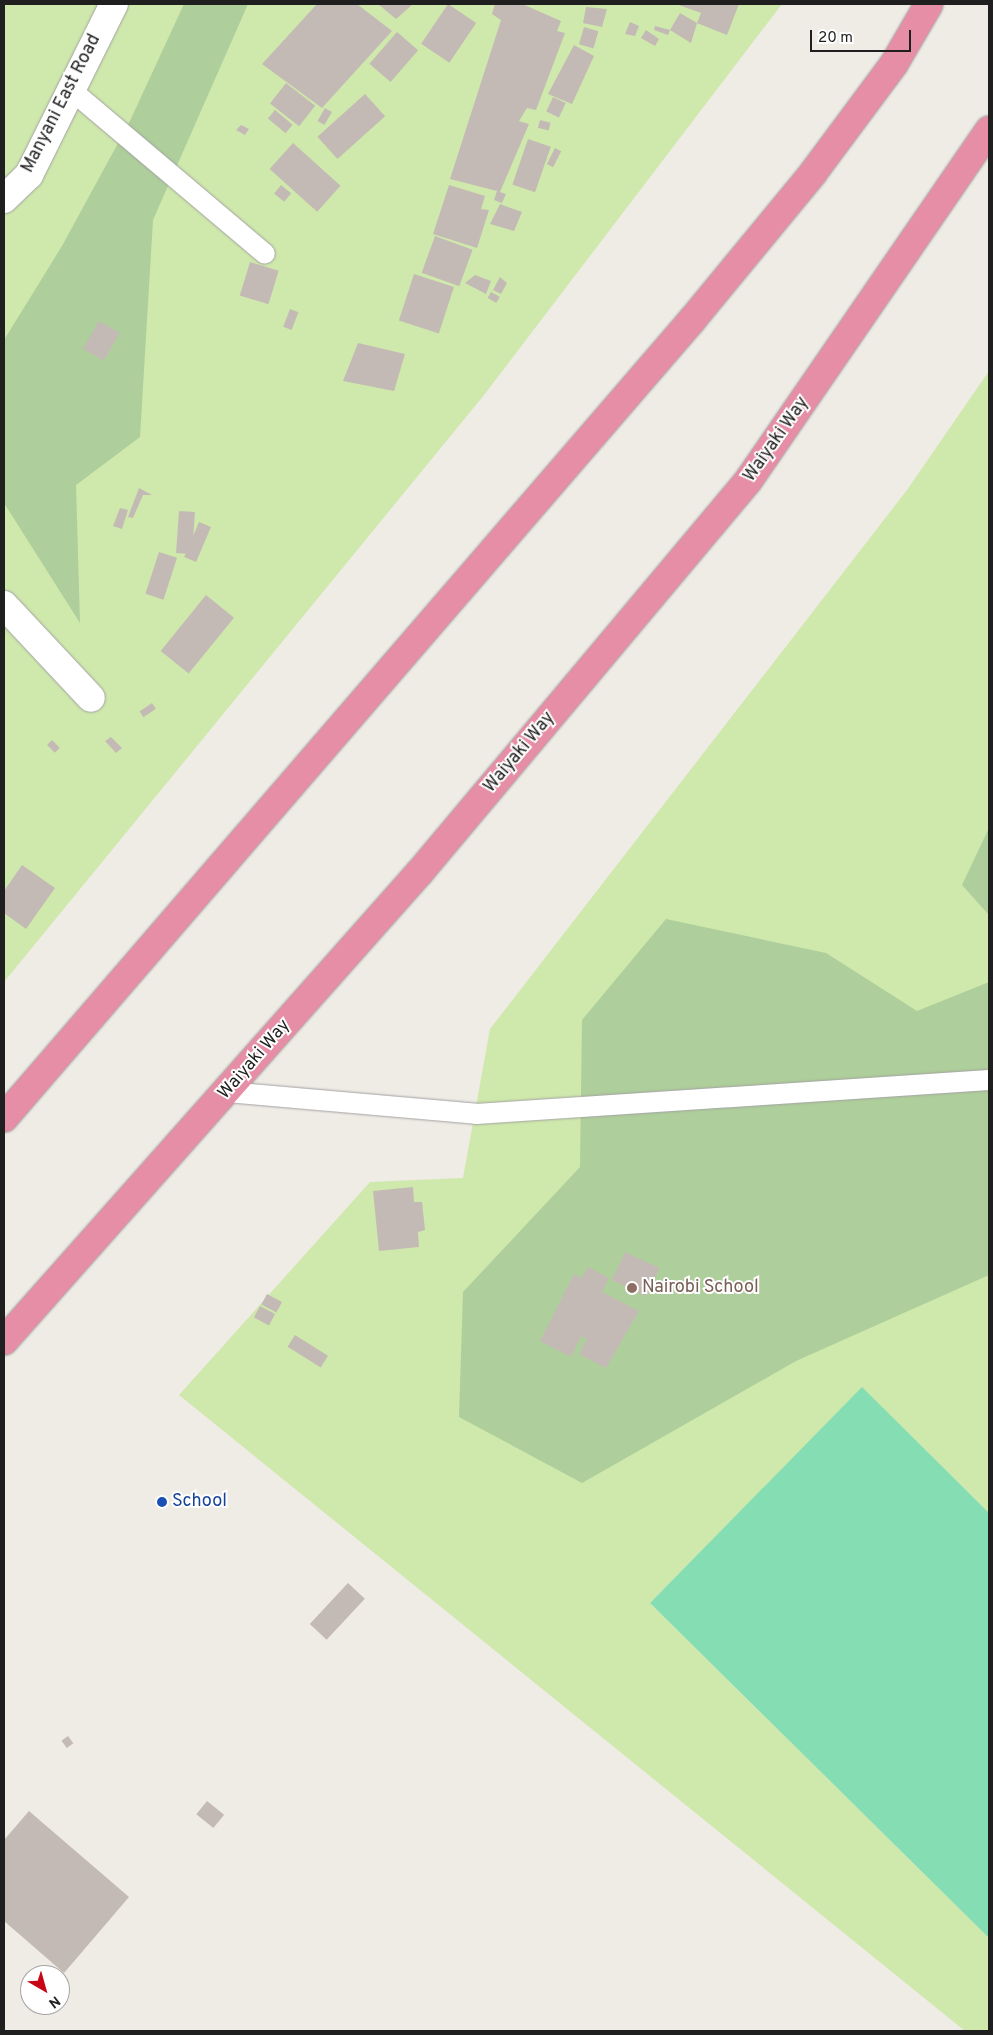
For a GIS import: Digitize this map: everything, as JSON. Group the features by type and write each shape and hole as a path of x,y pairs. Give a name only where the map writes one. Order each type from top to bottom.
{"highway":[{"path":"4,1118 692,320 813,174 894,64 929,4"},
{"name":"Waiyaki Way","path":"4,1341 227,1092 420,872 748,482 989,130"}],"street":[{"name":"Manyani East Road","path":"4,199 16,176 70,89 114,4"},
{"path":"4,606 91,698"}],"lane":[{"path":"70,89 265,254"},
{"path":"227,1092 476,1114 989,1080"}],"green space":[{"path":"4,4 782,4 484,395 4,982"},
{"path":"184,4 248,4 153,220 140,437 76,485 80,623 4,503 4,340 62,246 129,123"},
{"name":"Nairobi School","path":"989,371 989,1513 862,1388 650,1603 989,1938 989,2031 965,2031 179,1395 370,1182 463,1178 490,1029 907,490"},
{"path":"989,828 989,915 962,885"},
{"path":"666,919 826,953 917,1011 989,982 989,1275 796,1361 582,1483 459,1417 463,1292 580,1167 582,1020"},
{"path":"862,1387 989,1513 989,1938 650,1603"}],"building":[{"path":"317,4 357,4 392,31 322,108 262,64"},
{"path":"378,4 413,4 396,19"},
{"path":"448,4 476,23 449,63 421,44"},
{"path":"495,4 522,4 561,21 557,31 565,33 536,110 527,108 519,121 529,124 500,192 506,194 502,203 494,200 497,191 450,179 501,20 492,14"},
{"path":"676,4 739,4 727,35 697,23 701,13"},
{"path":"586,7 607,9 602,27 583,23"},
{"path":"680,13 697,23 691,43 670,30"},
{"path":"630,22 639,26 635,36 625,34"},
{"path":"655,26 670,30 668,35 654,30"},
{"path":"584,27 598,31 593,48 579,44"},
{"path":"646,30 659,39 655,46 641,38"},
{"path":"397,32 418,50 391,82 369,64"},
{"path":"574,45 594,56 572,104 548,94"},
{"path":"286,83 315,106 299,126 270,103"},
{"path":"365,94 385,116 338,159 317,137"},
{"path":"553,97 566,103 559,117 546,112"},
{"path":"325,108 332,112 324,125 318,121"},
{"path":"275,110 293,125 286,133 268,118"},
{"path":"540,120 551,123 549,131 538,128"},
{"path":"241,125 249,129 245,135 236,130"},
{"path":"528,139 551,147 535,192 512,184"},
{"path":"293,143 341,186 317,212 270,169"},
{"path":"555,148 561,151 553,167 547,164"},
{"path":"281,185 291,193 284,202 274,194"},
{"path":"449,185 485,196 481,209 489,210 477,248 433,234"},
{"path":"500,204 522,212 514,231 490,224"},
{"path":"435,236 473,250 459,286 422,273"},
{"path":"250,262 279,271 268,304 240,295"},
{"path":"414,274 454,287 439,334 399,321"},
{"path":"475,275 491,281 486,294 465,283"},
{"path":"500,277 507,283 501,294 493,290"},
{"path":"491,292 500,297 496,303 488,298"},
{"path":"290,309 298,312 292,330 283,327"},
{"path":"99,321 120,333 104,361 83,349"},
{"path":"358,343 405,354 394,391 343,381"},
{"path":"139,488 152,495 143,495 133,518 128,517"},
{"path":"120,508 128,510 122,529 113,526"},
{"path":"179,511 195,512 192,554 176,553"},
{"path":"199,522 211,527 196,562 184,557"},
{"path":"159,552 177,558 163,600 145,594"},
{"path":"206,595 234,618 189,674 161,651"},
{"path":"152,703 156,709 143,717 140,711"},
{"path":"111,737 122,748 116,753 105,741"},
{"path":"52,740 60,748 55,753 47,745"},
{"path":"22,865 55,888 26,929 4,913 4,891"},
{"path":"413,1187 414,1202 422,1202 425,1230 418,1232 419,1247 379,1251 373,1191"},
{"path":"625,1252 659,1268 646,1296 612,1280"},
{"path":"588,1267 609,1278 602,1292 639,1311 606,1368 579,1354 587,1339 581,1336 571,1357 540,1341 574,1274 582,1278"},
{"path":"267,1294 282,1302 276,1313 261,1305"},
{"path":"260,1306 275,1314 269,1325 254,1317"},
{"path":"295,1335 328,1356 321,1368 288,1347"},
{"path":"348,1583 365,1599 327,1640 310,1624"},
{"path":"68,1736 73,1743 67,1748 62,1741"},
{"path":"207,1801 224,1815 213,1828 196,1814"},
{"path":"29,1811 129,1897 70,1966 55,1965 4,1921 4,1840"}],"place":[{"name":"Nairobi School","path":"632,1288"},
{"name":"School","path":"162,1502"}]}
